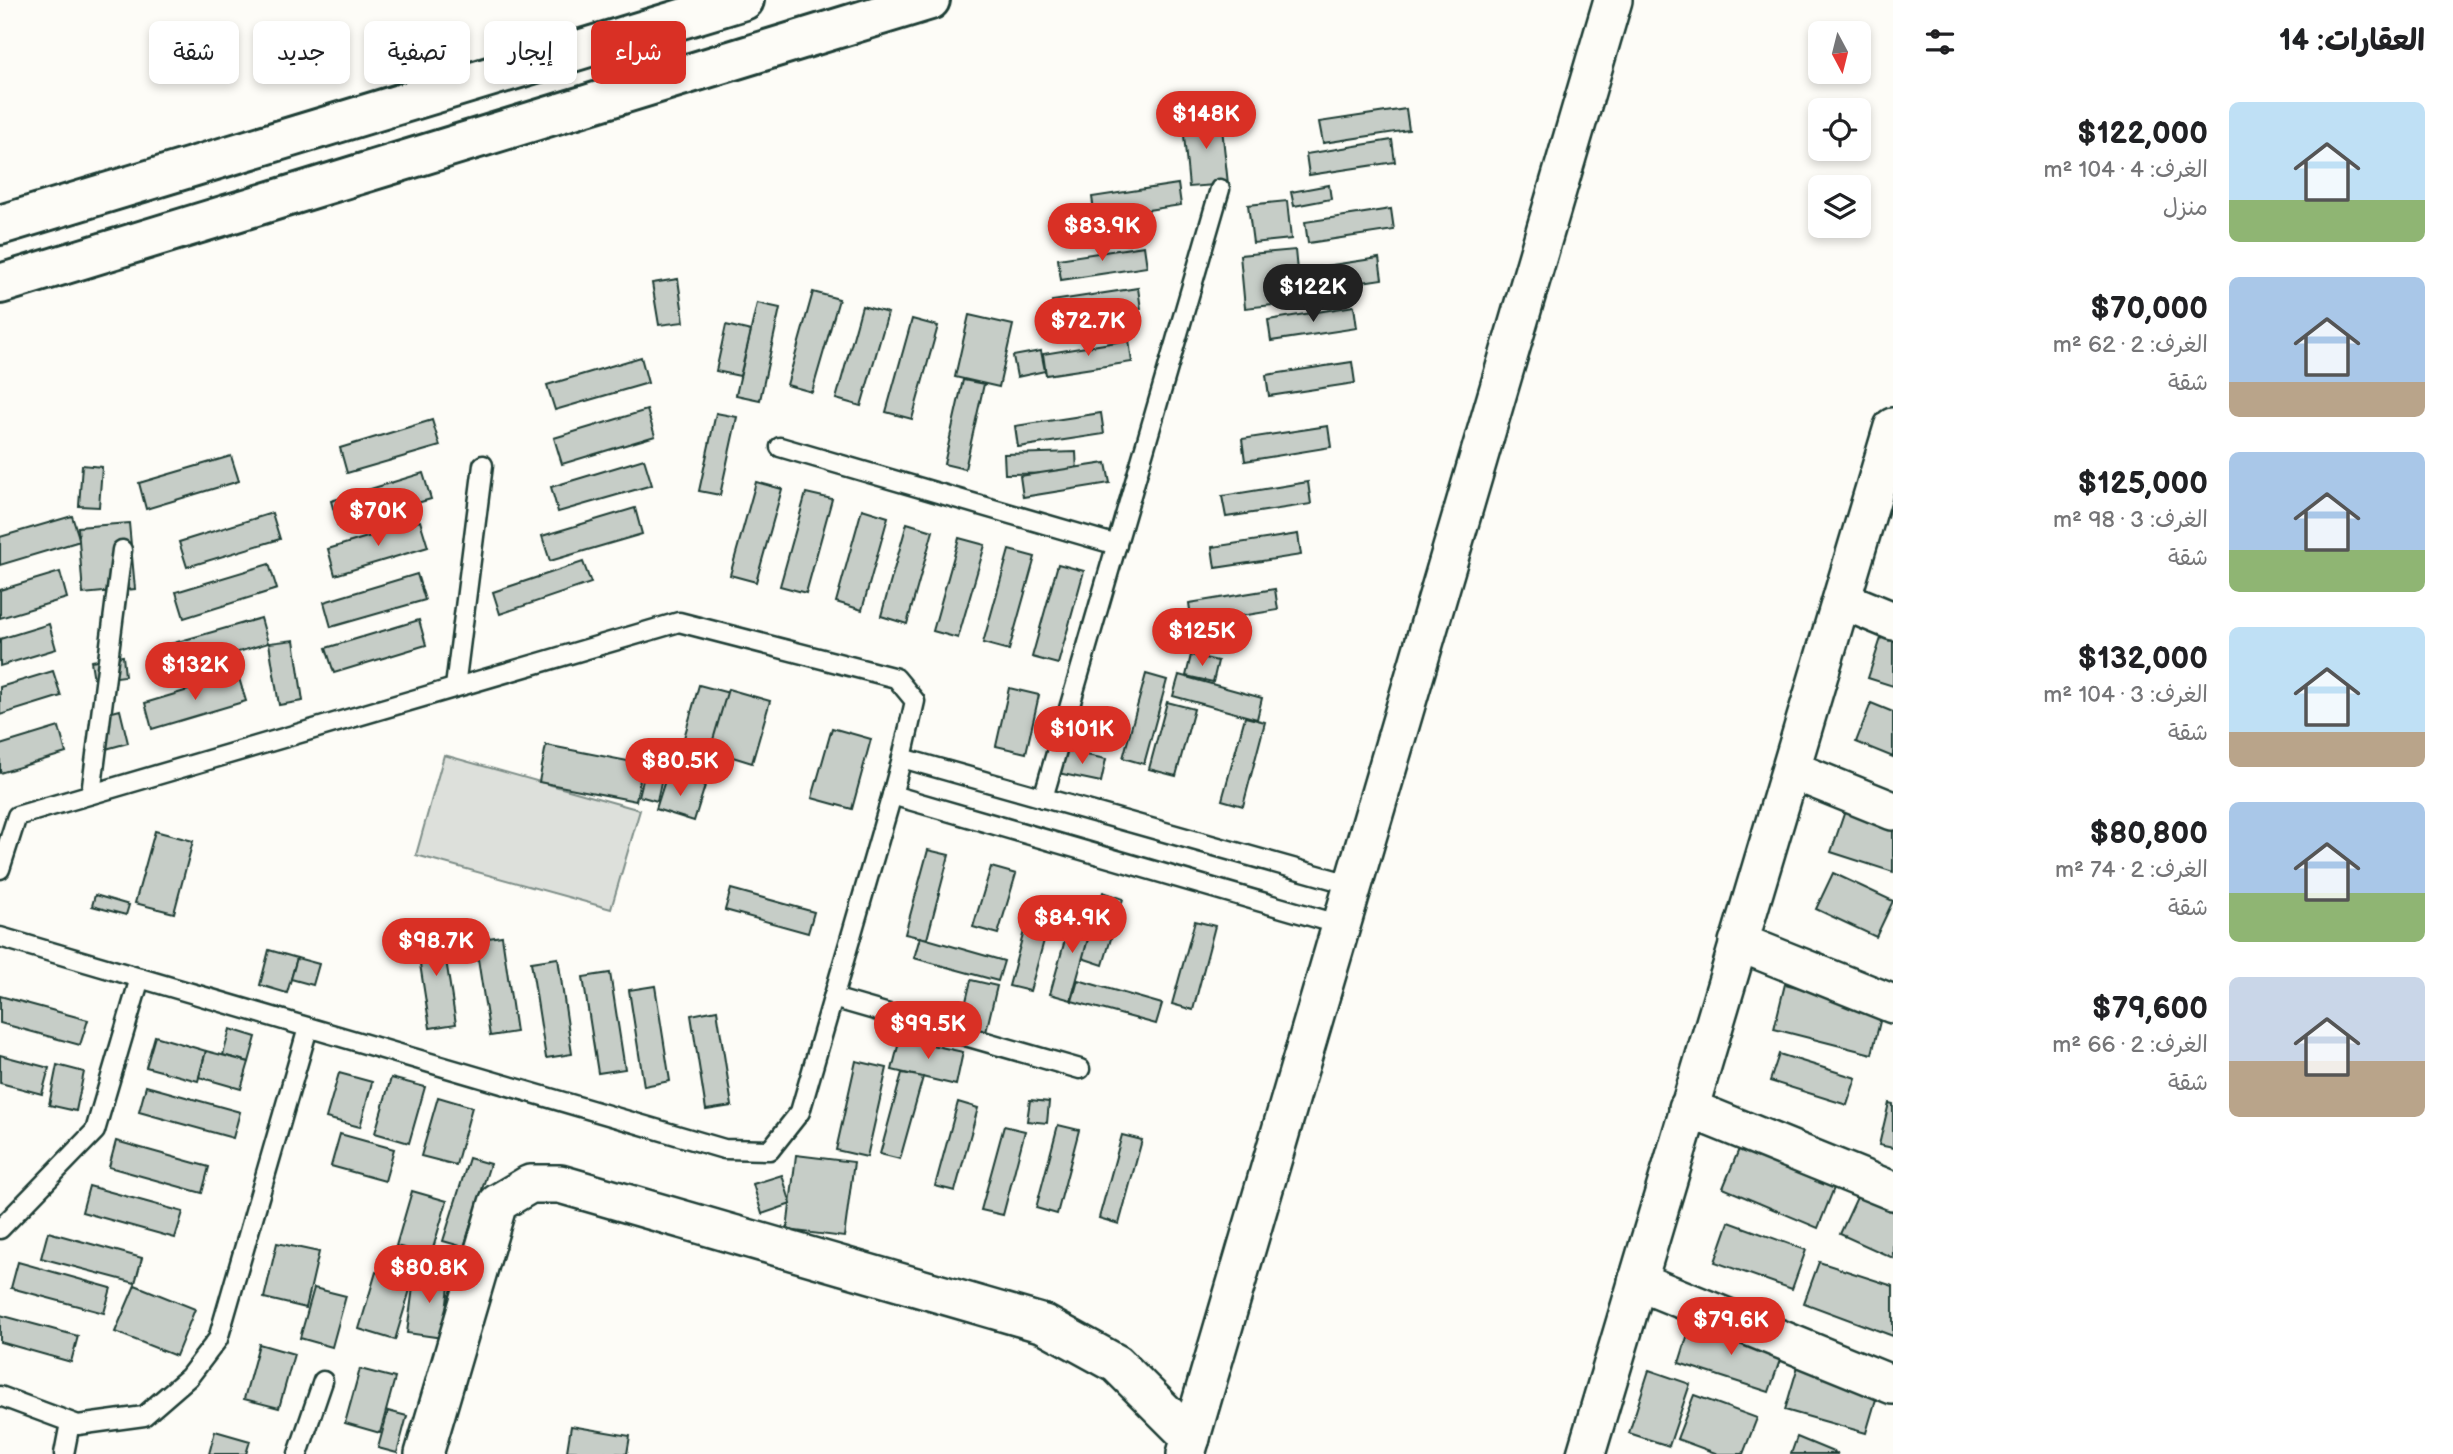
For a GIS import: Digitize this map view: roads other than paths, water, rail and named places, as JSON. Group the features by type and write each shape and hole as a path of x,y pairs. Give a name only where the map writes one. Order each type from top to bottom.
{"main road":[{"path":"0,225 744,0"},
{"path":"0,284 930,0"}],"street":[{"path":"1189,1446 1613,0"},
{"path":"1592,1452 1637,1281 1893,428"},
{"path":"1842,600 1893,621"},
{"path":"1792,770 1893,811"},
{"path":"1738,942 1893,1004"},
{"path":"1688,1108 1893,1191"},
{"path":"424,1454 498,1203 530,1184 559,1184 1044,1324 1117,1364 1189,1446"},
{"path":"1637,1281 1893,1385"}],"lane":[{"path":"1043,798 1220,189"},
{"path":"780,447 1117,545"},
{"path":"455,687 483,466"},
{"path":"91,794 122,550"},
{"path":"0,869 17,816 680,622 896,678 915,701 892,795 800,1112 771,1150 724,1149 0,937"},
{"path":"902,758 1353,885"},
{"path":"892,795 1341,925"},
{"path":"0,1229 95,1131 140,978"},
{"path":"833,998 1080,1069"},
{"path":"0,1396 78,1425 144,1416 189,1377 218,1339 308,1028"},
{"path":"298,1454 323,1381"},
{"path":"64,1454 70,1423"}]}
